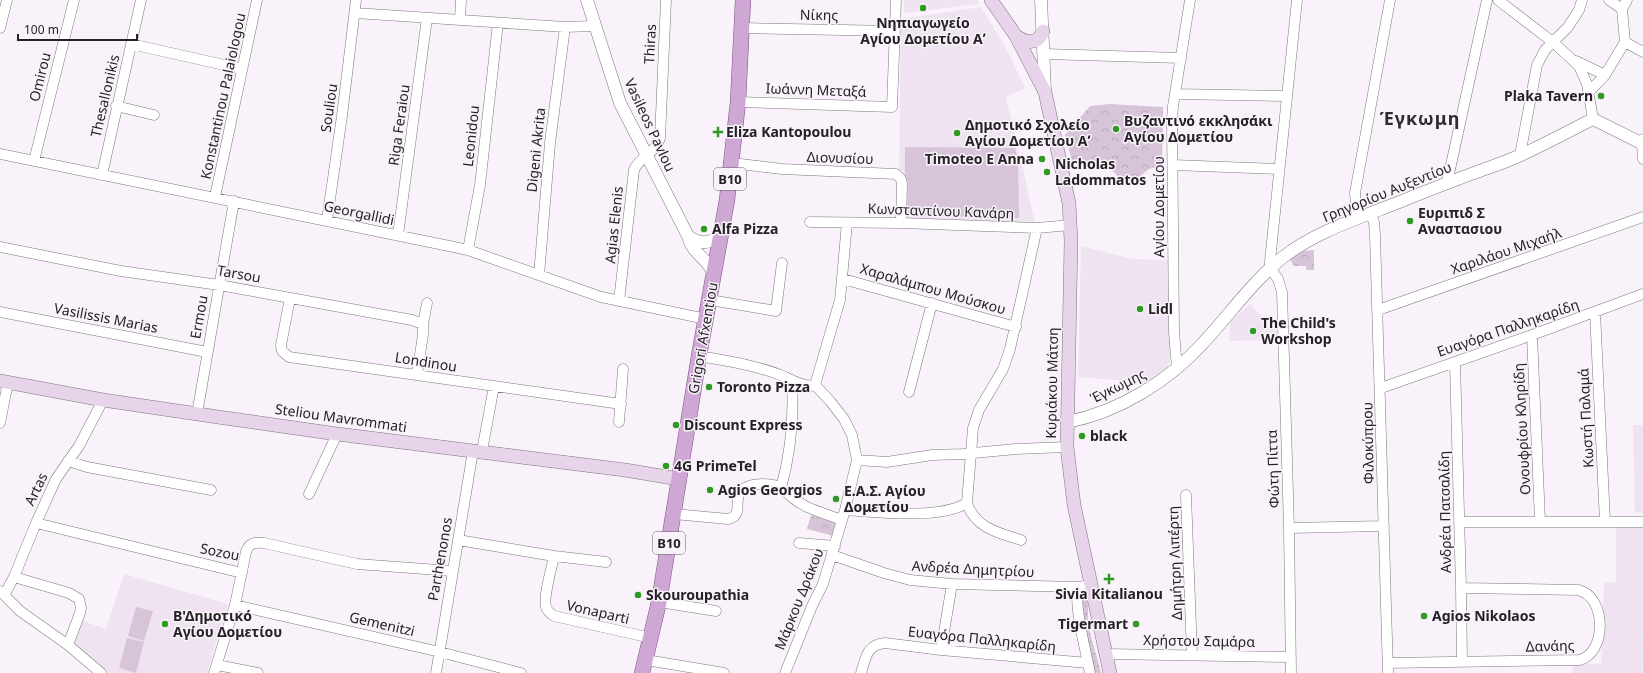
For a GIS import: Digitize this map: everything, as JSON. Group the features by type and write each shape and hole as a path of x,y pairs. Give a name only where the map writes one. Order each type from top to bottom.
{"main road":[{"name":"Grigori Afxentiou","path":"644,667 659,602 732,163 738,102 743,0"},
{"name":"Κυριάκου Μάτση","path":"991,0 1016,36 1045,92 1070,202 1071,225 1067,447 1085,586 1106,654 1110,673"},
{"path":"1016,36 1026,42 1034,41 1041,37 1043,32"},
{"name":"Steliou Mavrommati","path":"4,381 103,400 197,414 337,434 625,470 679,480"}],"street":[{"path":"0,28 7,0"},
{"name":"Omirou","path":"34,161 74,0"},
{"name":"Thesallonikis","path":"102,174 116,106 141,0"},
{"name":"Konstantinou Palaiologou","path":"215,197 257,0"},
{"name":"Souliou","path":"327,220 342,116 356,0"},
{"path":"460,20 461,0"},
{"name":"Vasileos Pavlou","path":"587,0 594,26 620,103 695,252 710,266 714,275"},
{"name":"Thiras","path":"646,156 654,151 660,138 666,0"},
{"path":"895,31 896,0"},
{"name":"Κυριάκου Μάτση","path":"1041,0 1045,92"},
{"name":"Αγίου Δομετίου","path":"1177,368 1174,332 1172,119 1190,0"},
{"path":"1270,268 1279,169 1298,0"},
{"path":"1357,218 1355,193 1390,0"},
{"path":"1447,182 1487,0"},
{"path":"1498,0 1554,43 1572,59 1582,71 1593,120 1643,142 1643,159"},
{"path":"1520,156 1537,65 1545,50 1554,43 1568,27 1579,10 1582,0"},
{"path":"1588,93 1605,76 1625,42 1624,4 1608,0"},
{"path":"355,13 565,27 594,26"},
{"name":"Riga Feraiou","path":"398,236 427,18"},
{"name":"Leonidou","path":"468,250 480,185 498,23"},
{"name":"Digeni Akrita","path":"539,275 550,144 565,27"},
{"name":"Νίκης","path":"742,28 895,31"},
{"name":"Ιωάννη Μεταξά","path":"738,102 892,107 895,31"},
{"path":"1625,42 1643,52"},
{"path":"131,44 242,68"},
{"path":"1044,54 1181,58"},
{"path":"1572,59 1605,76"},
{"path":"1175,94 1287,96"},
{"path":"116,106 154,114"},
{"name":"Γρηγορίου Αυξεντίου","path":"1177,368 1204,343 1247,291 1270,268 1295,249 1313,238 1357,218 1447,182 1520,156 1593,120"},
{"name":"Georgallidi","path":"0,154 468,250 591,294 706,319"},
{"name":"Agias Elenis","path":"619,301 634,170 646,156"},
{"name":"Διονυσίου","path":"732,163 782,169 896,174 901,179 902,184 901,223"},
{"path":"1173,165 1279,169"},
{"name":"Ermou","path":"197,414 234,201"},
{"name":"Φιλοκύπρου","path":"1370,213 1375,228 1381,388 1388,668"},
{"name":"Χαριλάου Μιχαήλ","path":"1378,310 1643,217"},
{"name":"Κωνσταντίνου Κανάρη","path":"810,222 901,223 1037,228 1071,225"},
{"name":"Χαραλάμπου Μούσκου","path":"815,385 834,322 843,278 847,223"},
{"path":"1021,540 987,529 972,514 967,503 972,428 976,417 1004,369 1016,327 1037,228"},
{"path":"688,236 696,241 704,243 713,241 721,235"},
{"name":"Tarsou","path":"0,247 120,271 219,285 412,320 423,324"},
{"path":"710,300 776,311 782,263"},
{"name":"Φώτη Πίττα","path":"1270,268 1278,279 1282,292 1289,528 1291,673"},
{"name":"Χαραλάμπου Μούσκου","path":"843,278 1016,327"},
{"name":"Ευαγόρα Παλληκαρίδη","path":"1381,388 1532,336 1643,294"},
{"name":"Londinou","path":"290,298 281,345 282,350 290,357 621,404"},
{"path":"417,374 427,303"},
{"path":"909,392 932,303"},
{"name":"Vasilissis Marias","path":"0,312 208,352"},
{"name":"Κωστή Παλαμά","path":"1595,312 1605,522"},
{"name":"Ονουφρίου Κληρίδη","path":"1532,336 1540,521"},
{"path":"699,356 756,367 771,371 806,385 815,385 844,419 852,435 857,460 834,551"},
{"name":"Ανδρέα Πατσαλίδη","path":"1455,362 1462,662"},
{"name":"Έγκωμης","path":"1067,422 1089,416 1137,396 1151,388 1177,368"},
{"path":"620,422 623,369"},
{"path":"781,488 788,463 791,435 793,406 792,380"},
{"path":"0,423 4,381"},
{"name":"Parthenonos","path":"436,673 458,540 477,451 494,386"},
{"name":"Artas","path":"2,593 14,577 56,479 78,446 103,400"},
{"path":"309,494 337,434"},
{"path":"857,460 887,462 932,455 1067,447"},
{"path":"68,461 87,467 211,490"},
{"path":"674,514 730,518 736,515 738,496 746,487 760,485 781,488 793,498 807,506 842,520"},
{"name":"Δημήτρη Λιπέρτη","path":"1186,495 1192,655"},
{"path":"845,510 929,512 957,508 967,503"},
{"path":"1459,522 1643,522"},
{"name":"Sozou","path":"36,523 242,573 248,548 253,543 264,543 357,564 452,570"},
{"path":"1289,528 1384,526"},
{"path":"458,540 554,556 606,562"},
{"name":"Μάρκου Δράκου","path":"785,673 812,606 823,584 834,551 799,543"},
{"name":"Ανδρέα Δημητρίου","path":"834,551 898,577 910,580 952,584 1085,586"},
{"name":"Vonaparti","path":"554,556 546,598 546,608 550,613 554,616 651,638"},
{"path":"242,573 235,604 216,669 258,673"},
{"path":"14,577 69,592 79,599 81,608 80,613 68,645"},
{"path":"941,650 952,584"},
{"path":"1085,586 1077,596 1089,668"},
{"name":"Δανάης","path":"1388,668 1462,662 1583,659 1592,652 1597,643 1599,617 1597,606 1594,600 1587,593 1581,590 1461,588"},
{"path":"2,593 20,611 68,645 90,670 101,673"},
{"path":"659,602 716,611"},
{"name":"Gemenitzi","path":"235,604 440,652 521,673"},
{"name":"Ευαγόρα Παλληκαρίδη","path":"861,673 868,652 874,645 889,643 1089,668"},
{"name":"Χρήστου Σαμάρα","path":"1106,654 1291,657"},
{"path":"644,667 724,673"}],"shaded area":[{"name":"Νηπιαγωγείο Αγίου Δομετίου Αʹ","path":"904,0 977,0 979,4 904,13"},
{"name":"Δημοτικό Σχολείο Αγίου Δομετίου Αʹ","path":"981,7 1006,48 1025,88 1006,97 1035,222 905,218 906,183 904,171 899,170 901,19"},
{"path":"1081,246 1132,259 1170,260 1170,363 1162,375 1149,383 1078,377"},
{"name":"The Child's Workshop","path":"1250,304 1267,321 1277,320 1277,340 1229,341 1230,322"},
{"path":"1633,425 1643,425 1643,513 1635,512"},
{"path":"1616,525 1643,525 1642,673 1573,673 1573,663 1601,664 1604,583 1616,582"},
{"name":"Β'Δημοτικό Αγίου Δομετίου","path":"124,574 228,604 207,673 108,673 71,645 80,620 106,629"}],"green space":[{"path":"1109,104 1163,107 1162,166 1149,169 1126,187 1125,183 1106,164 1073,164 1065,135 1090,106"},
{"path":"905,147 1015,148 1018,158 1019,218 907,215 908,183 905,173"},
{"path":"1314,250 1314,270 1306,270 1306,266 1294,266 1290,259 1302,251"},
{"path":"811,515 838,524 834,536 807,529"},
{"path":"1087,595 1090,631 1101,673 1095,673 1082,611 1082,598"},
{"path":"136,607 153,611 144,641 128,636"},
{"path":"127,638 144,642 136,673 119,668"}],"place":[{"name":"Νηπιαγωγείο Αγίου Δομετίου Αʹ","path":"923,8"},
{"name":"Plaka Tavern","path":"1601,96"},
{"name":"Βυζαντινό εκκλησάκι Αγίου Δομετίου","path":"1116,129"},
{"name":"Eliza Kantopoulou","path":"718,132"},
{"name":"Δημοτικό Σχολείο Αγίου Δομετίου Αʹ","path":"957,133"},
{"name":"Timoteo E Anna","path":"1042,159"},
{"name":"Nicholas Ladommatos","path":"1047,172"},
{"name":"Ευριπιδ Σ Αναστασιου","path":"1410,221"},
{"name":"Alfa Pizza","path":"704,229"},
{"name":"Lidl","path":"1140,309"},
{"name":"The Child's Workshop","path":"1253,331"},
{"name":"Toronto Pizza","path":"709,387"},
{"name":"Discount Express","path":"676,425"},
{"name":"black","path":"1082,436"},
{"name":"4G PrimeTel","path":"666,466"},
{"name":"Agios Georgios","path":"710,490"},
{"name":"Ε.Α.Σ. Αγίου Δομετίου","path":"836,499"},
{"name":"Sivia Kitalianou","path":"1109,579"},
{"name":"Skouroupathia","path":"638,595"},
{"name":"Agios Nikolaos","path":"1424,616"},
{"name":"Β'Δημοτικό Αγίου Δομετίου","path":"165,624"},
{"name":"Tigermart","path":"1136,624"}],"district":[{"name":"Έγκωμη","path":"1420,119"}]}
